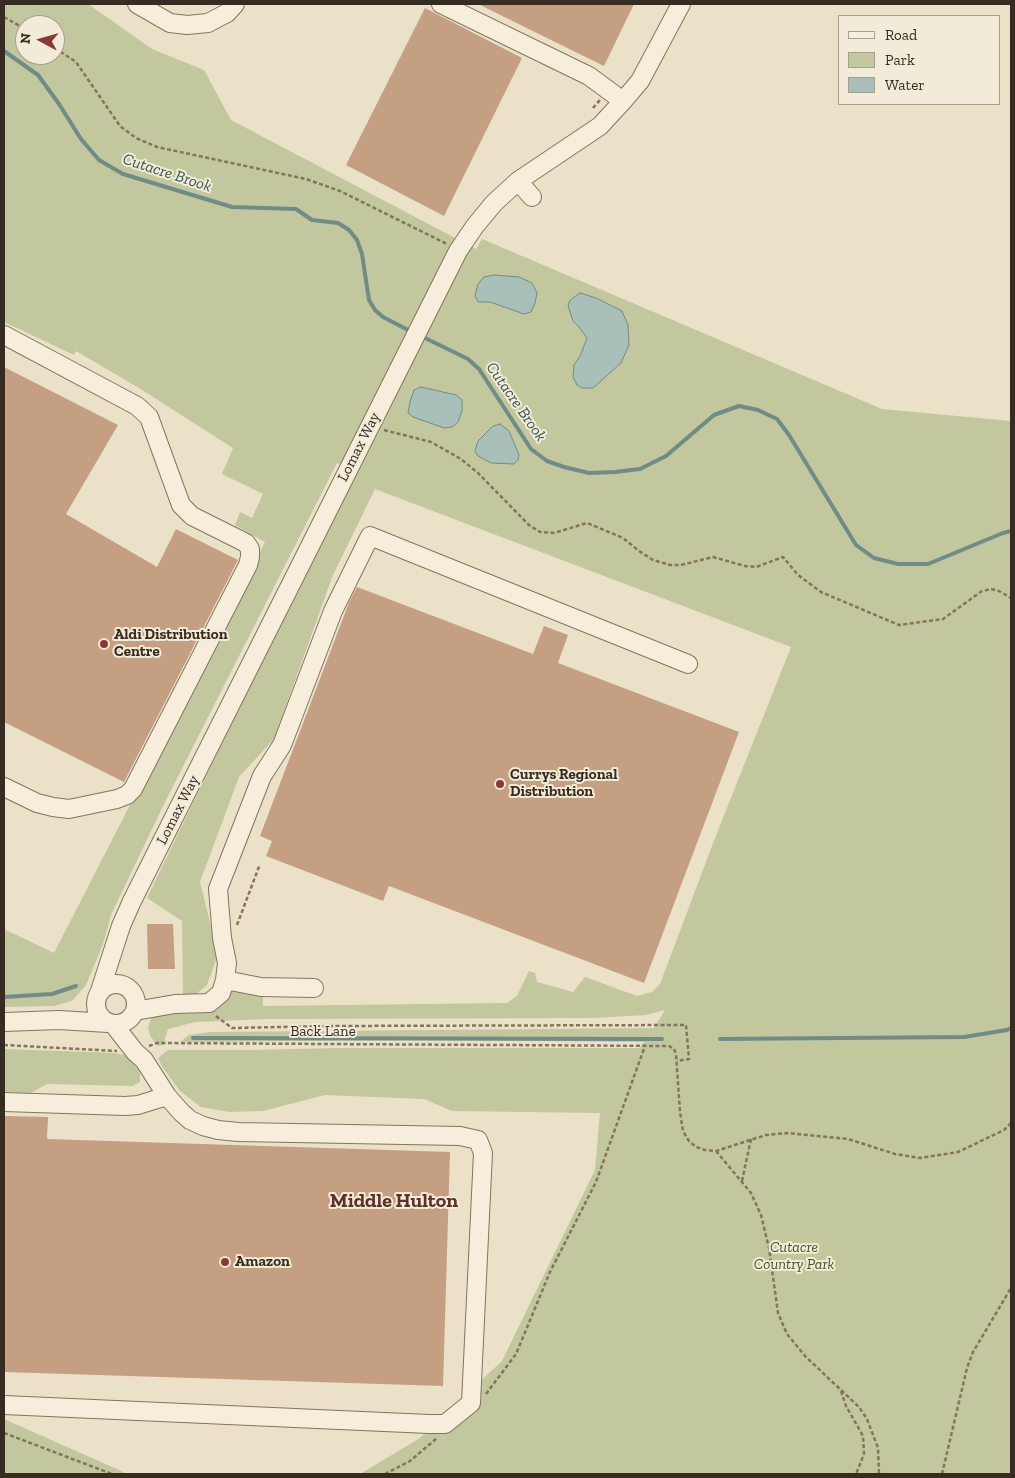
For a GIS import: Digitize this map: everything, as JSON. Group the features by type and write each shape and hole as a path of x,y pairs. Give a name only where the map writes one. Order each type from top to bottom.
{"street":[{"path":"137,4 170,23 187,25 208,23 227,13 235,4"},
{"path":"441,4 589,76 623,101"},
{"name":"Lomax Way","path":"98,997 121,926 132,901 428,307 466,238 494,203 518,181 600,126 623,101 640,81 681,4"},
{"path":"518,181 532,197"},
{"path":"4,335 137,406 149,417 181,505 192,516 246,543 250,549 248,565 133,788 127,795 117,799 69,809 37,803 4,787"},
{"path":"4,1022 59,1020 111,1024 127,1022 134,1014 175,1004 209,1003 221,993 227,963 222,938 218,889 262,776 282,745 333,611 370,536 688,664"},
{"name":"Lomax Way","path":"114,950 120,975 130,990"},
{"path":"225,980 261,987 314,988"},
{"path":"59,1020 98,997 109,985 122,985 130,990 175,1004"},
{"path":"130,990 136,1001 134,1014 140,1054"},
{"path":"4,1405 446,1424 471,1403 483,1153 478,1140 460,1136 248,1132 218,1130 203,1126 190,1120 167,1096 140,1054 111,1024 98,1014 98,997"},
{"path":"4,1102 125,1106 167,1096"}],"path":[{"path":"4,17 15,23"},
{"path":"65,55 76,62 120,126 136,138 157,147 306,179 340,190 448,245"},
{"path":"377,428 430,442 461,459 478,472 529,525 540,532 554,533 587,522 623,538 653,560 670,565 681,565 713,557 745,566 756,566 783,557 798,575 821,592 899,625 943,619 982,592 991,589 1011,598"},
{"path":"222,938 233,934 260,864"},
{"path":"209,1013 217,1016 232,1028 686,1025 689,1059 677,1061 680,1112 683,1131 689,1141 696,1147 705,1150 716,1151 766,1135 787,1134 848,1139 895,1154 920,1158 958,1152 1004,1130 1011,1123"},
{"name":"Back Lane","path":"4,1045 140,1054 157,1043 645,1046 672,1047 677,1061"},
{"path":"481,1401 516,1354 550,1272 596,1182 645,1046"},
{"path":"742,1180 751,1139"},
{"path":"716,1151 742,1180 751,1193 761,1215 769,1248 778,1313 787,1334 806,1357 859,1407 868,1420 878,1448 879,1474"},
{"path":"942,1474 967,1368 974,1352 1011,1288"},
{"path":"840,1389 846,1406 863,1436 864,1454 856,1474"},
{"path":"4,1433 112,1474"},
{"path":"385,1474 410,1461 444,1433"}],"green space":[{"name":"Cutacre Country Park","path":"4,4 88,4 152,49 204,70 231,120 476,249 482,239 882,409 1011,421 1011,1474 360,1474 420,1438 502,1361 595,1170 600,1113 452,1111 424,1099 325,1095 263,1111 229,1112 201,1107 180,1091 158,1058 168,1050 640,1048 644,1042 427,1040 180,1042 189,1035 210,1032 654,1028 665,1010 646,1015 593,1018 267,1019 195,1022 168,1029 163,1045 158,1046 150,1036 148,1027 152,1016 212,1006 234,989 263,994 263,1006 507,1003 517,996 529,971 535,973 537,982 573,992 585,977 637,996 652,992 660,984 715,838 791,647 375,489 333,575 274,739 239,777 200,882 215,943 216,960 207,985 195,995 183,995 182,921 147,898 358,471 337,463 165,802 111,915 103,944 86,985 72,1001 54,1006 4,1007 4,929 54,953 265,542 235,525 240,512 252,518 263,494 222,474 233,448 139,388 76,351 74,355 4,322"},
{"path":"4,1049 115,1053 129,1056 140,1073 140,1082 132,1086 47,1084 31,1093 4,1092"},
{"path":"4,1419 128,1474 4,1474"}],"water":[{"path":"494,275 519,277 532,283 537,293 531,312 524,314 490,302 478,302 475,296 478,284 484,277"},
{"path":"580,293 596,298 622,311 628,325 629,345 621,363 593,388 582,388 577,385 573,377 574,365 580,356 587,338 573,321 568,306 570,300"},
{"path":"421,387 456,395 462,400 462,411 458,422 452,427 444,428 413,417 408,413 414,390"},
{"path":"500,424 509,431 519,455 518,460 514,464 491,463 478,456 475,451 478,441 493,426"}],"building":[{"path":"478,4 634,4 604,66"},
{"path":"425,8 522,58 444,216 346,165"},
{"name":"Aldi Distribution Centre","path":"4,367 118,425 66,514 157,567 176,529 238,560 124,782 4,722"},
{"name":"Currys Regional Distribution","path":"357,587 533,654 544,626 568,635 558,663 739,732 644,983 389,886 383,901 266,856 272,841 260,836 350,600"},
{"path":"147,924 173,924 175,969 148,969"},
{"name":"Amazon","path":"4,1116 48,1117 47,1139 450,1152 443,1386 4,1372"}],"waterway":[{"name":"Cutacre Brook","path":"4,51 38,75 81,139 99,160 123,174 232,207 296,209 312,220 338,223 349,230 357,240 362,254 369,300 375,310 383,317 412,332"},
{"name":"Cutacre Brook","path":"421,336 468,359 479,369 531,449 547,461 564,467 589,473 640,469 666,456 714,415 739,406 758,410 777,419 789,435 856,545 874,558 898,564 928,564 1011,531"},
{"path":"4,997 52,994 76,986"},
{"path":"720,1039 964,1037 1011,1028"},
{"path":"193,1038 662,1039"}],"place":[{"name":"Aldi Distribution Centre","path":"104,644"},
{"name":"Currys Regional Distribution","path":"500,784"},
{"name":"Amazon","path":"225,1262"}],"district":[{"name":"Middle Hulton","path":"394,1201"}]}
